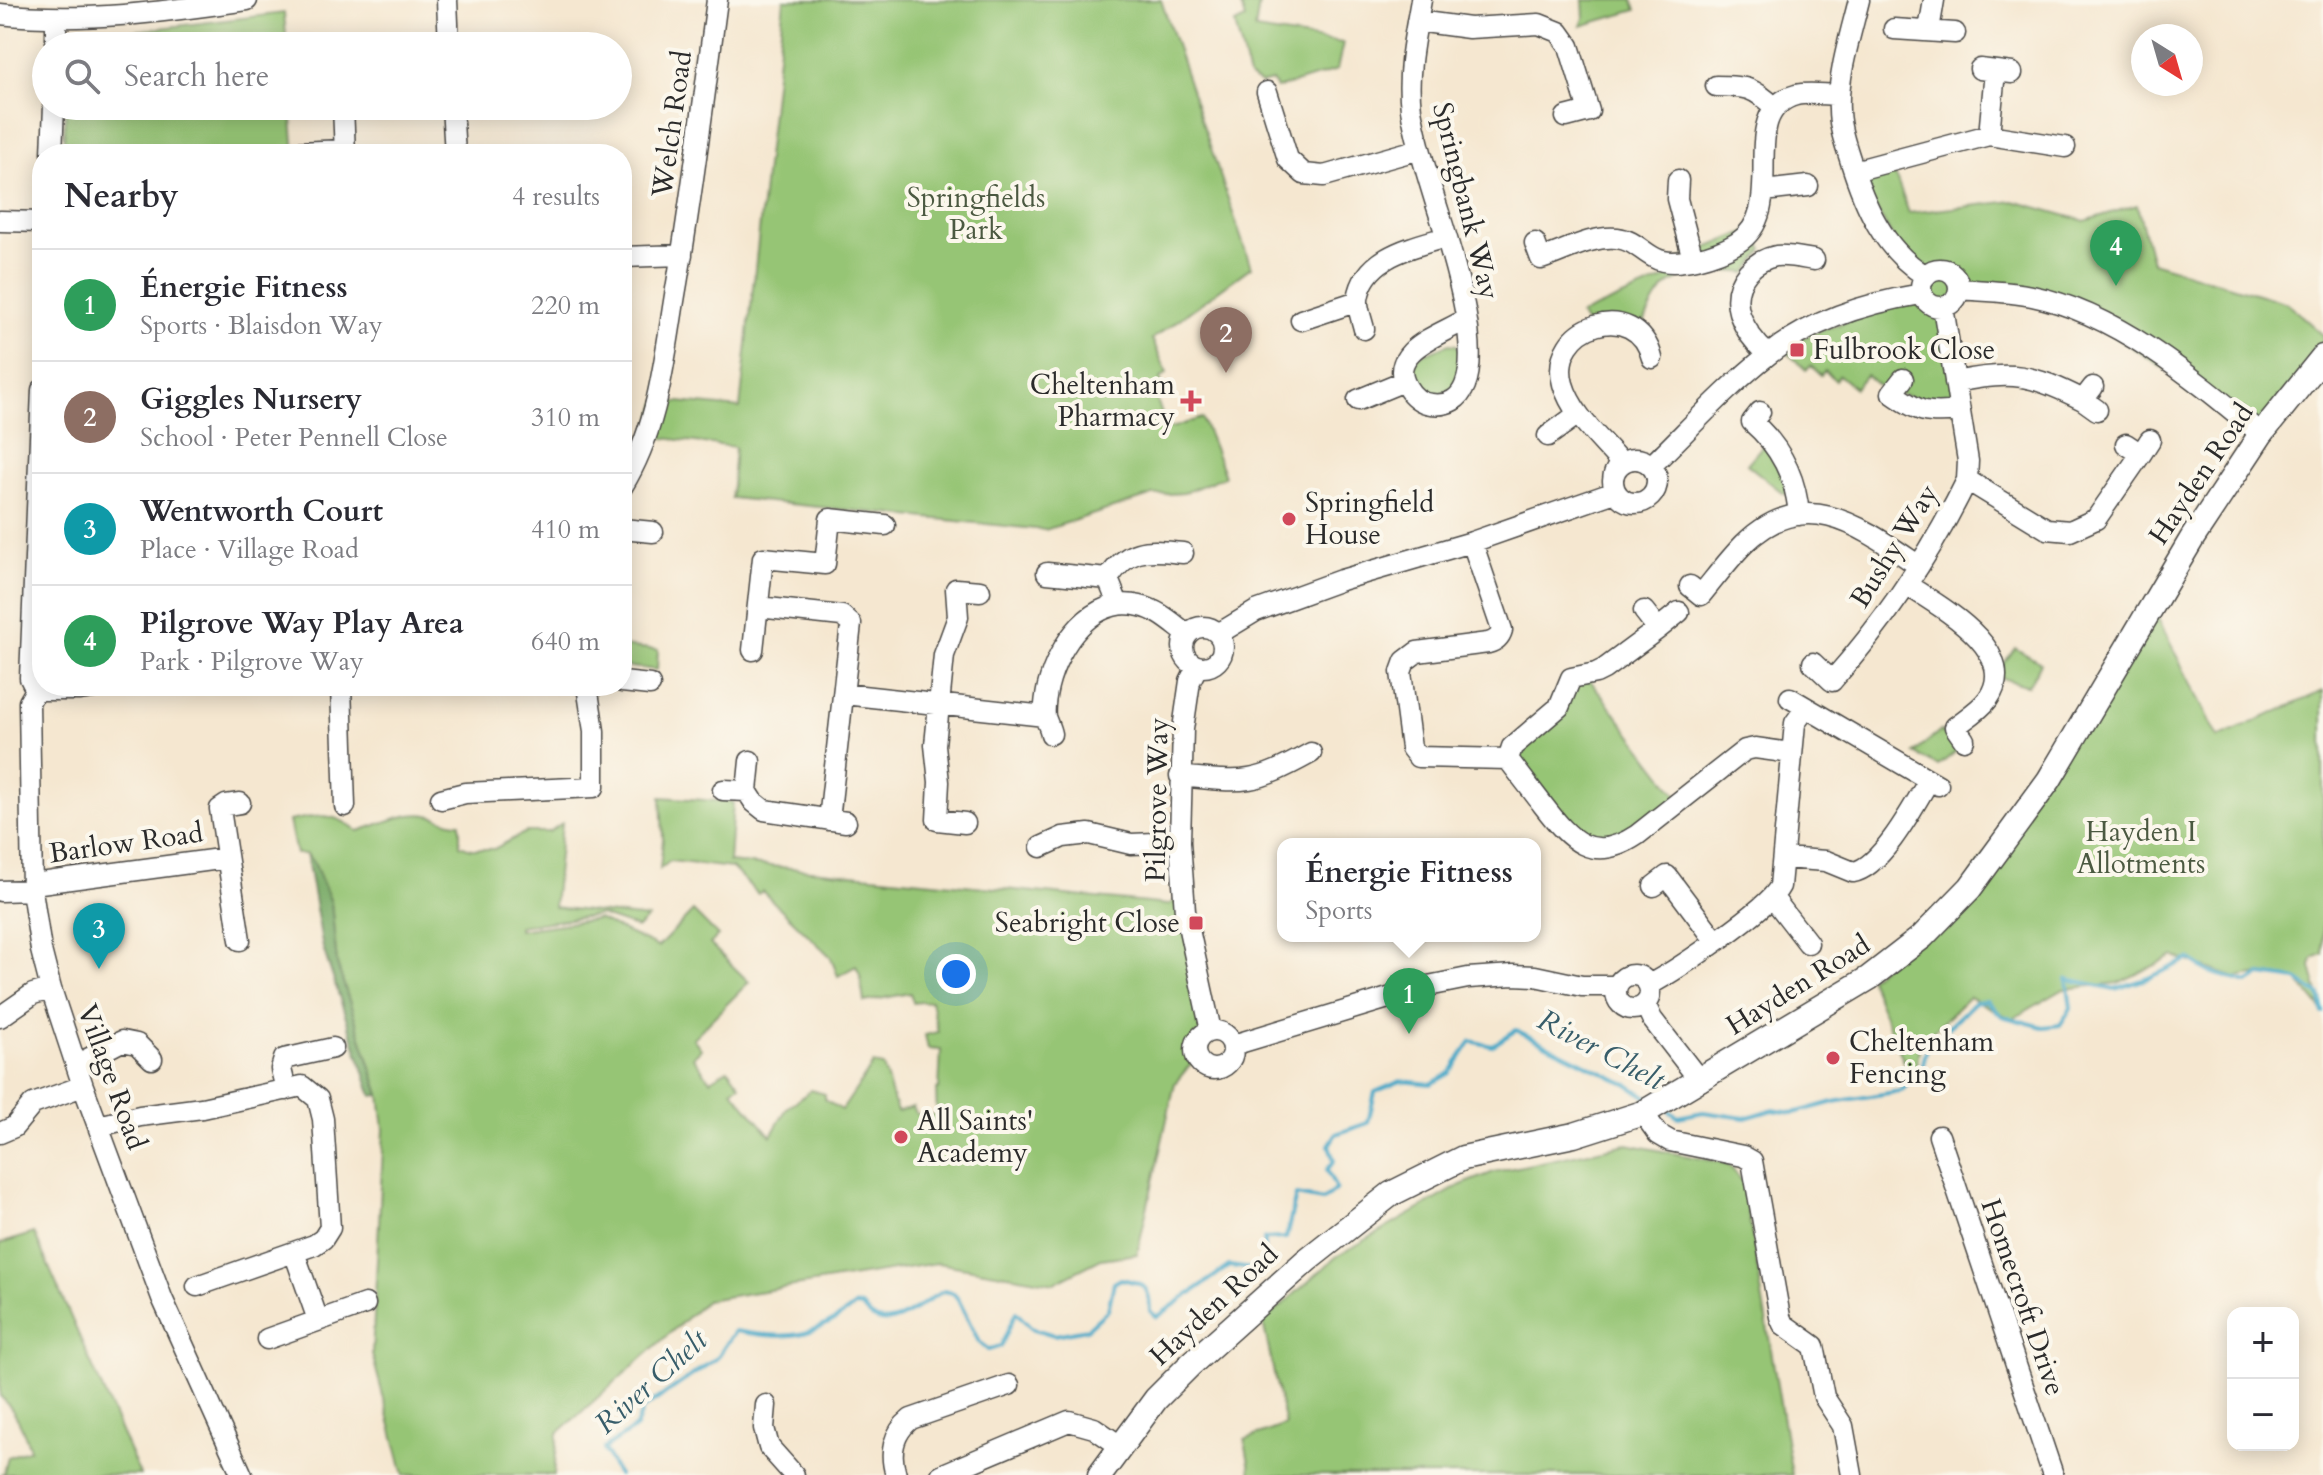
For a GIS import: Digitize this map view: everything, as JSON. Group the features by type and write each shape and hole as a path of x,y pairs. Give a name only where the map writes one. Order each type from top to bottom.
{"main road":[{"name":"Hayden Road","path":"1100,1475 1156,1399 1191,1364 1307,1260 1391,1194 1463,1158 1574,1135 1653,1108 1869,978 1922,937 1970,888 2058,767 2159,591 2261,434 2323,357"}],"street":[{"path":"0,14 106,18 212,2 247,0"},
{"path":"447,0 448,32"},
{"name":"Welch Road","path":"632,469 655,411 682,255 717,0"},
{"name":"Springbank Way","path":"1404,381 1420,401 1447,403 1459,396 1466,384 1470,361 1466,308 1420,149 1411,106 1411,70 1421,0"},
{"path":"1652,465 1768,355 1803,333 1836,316 1924,285 1935,270 1945,270 1955,277 1959,289 1954,300 1943,307 1929,303 1924,285 1885,238 1872,216 1854,171 1840,127 1839,95 1859,0"},
{"path":"1929,30 1934,0"},
{"path":"56,18 56,32"},
{"path":"1417,21 1469,28 1532,24 1552,28 1565,38 1569,46 1589,111 1566,117"},
{"path":"1894,29 1955,33"},
{"path":"1989,135 1996,71"},
{"path":"1716,86 1747,87 1775,108"},
{"path":"1267,92 1288,159 1304,174 1324,176 1420,149"},
{"path":"1535,243 1541,259 1611,238 1631,242 1664,262 1693,259 1733,246 1746,236 1762,211 1765,129 1775,108 1801,94 1839,95"},
{"path":"52,144 53,120"},
{"path":"344,120 345,144"},
{"path":"453,120 454,144"},
{"path":"1854,171 1989,135 2065,147"},
{"path":"1678,180 1677,199 1693,259"},
{"path":"1764,191 1808,186"},
{"path":"0,221 32,222"},
{"path":"1364,329 1358,301 1371,273 1391,254 1446,237"},
{"path":"632,257 682,255"},
{"path":"1768,355 1750,336 1740,316 1737,306 1742,280 1752,267 1767,259 1785,256 1815,260"},
{"path":"1959,289 2033,296 2104,321 2139,340 2261,434"},
{"path":"1301,320 1358,301"},
{"name":"Bushy Way","path":"1813,663 1832,681 1886,616 1907,585 1967,480 1968,461 1943,307"},
{"path":"1358,400 1404,381 1403,369 1413,348 1466,319"},
{"path":"1621,463 1578,414 1566,392 1561,373 1564,354 1581,332 1606,323 1623,325 1645,340 1652,358"},
{"path":"1955,382 1989,375 2023,376 2091,399"},
{"path":"1903,379 1892,393 1917,411 1932,414 1959,411"},
{"path":"1760,412 1752,422 1769,438 1787,466 1794,484 1799,515"},
{"path":"1548,436 1578,414"},
{"path":"1967,480 2047,529 2070,531 2096,519 2139,446"},
{"path":"1640,459 1652,465 1657,486 1649,498 1632,503 1624,501 1615,492 1613,474 1621,463 1640,459"},
{"path":"1218,634 1256,611 1304,593 1378,568 1472,542 1615,492"},
{"path":"1690,586 1701,595 1743,545 1758,532 1799,515 1827,515 1853,524 1919,566"},
{"path":"753,650 763,558 825,564 830,519 885,525"},
{"path":"632,530 653,532"},
{"path":"1472,542 1501,634 1492,642 1417,652 1405,661 1401,672 1411,748 1423,759 1508,759"},
{"path":"1108,579 1116,568 1139,552 1183,553"},
{"path":"1047,573 1108,579"},
{"path":"1108,579 1118,604"},
{"path":"1907,585 1947,611 1981,639 1992,656 1995,676 1987,700 1955,727 1964,740"},
{"path":"965,823 932,825 939,782 935,745 944,655 958,617 956,589 980,591"},
{"path":"844,694 940,704 1048,725 1053,668 1063,647 1086,621 1118,604 1152,610 1187,634"},
{"path":"750,761 747,791 754,802 770,812 837,821 844,694 852,628 842,616 758,607"},
{"path":"1644,611 1658,629"},
{"path":"1508,759 1512,747 1559,707 1571,678 1604,669 1679,612"},
{"path":"1202,627 1218,634 1222,640 1222,654 1212,665 1197,667 1183,653 1187,634 1202,627"},
{"name":"Village Road","path":"32,630 32,682"},
{"name":"Pilgrove Way","path":"1197,667 1190,681 1180,776 1180,842 1185,911 1211,1031"},
{"path":"632,683 650,685"},
{"name":"Village Road","path":"32,696 29,702 32,887 41,950 51,989 83,1086 174,1327 242,1475"},
{"path":"341,696 345,806"},
{"path":"441,799 465,793 594,787 594,731 589,696"},
{"path":"1233,1045 1428,986 1468,978 1535,976 1582,986 1617,986 1616,995 1624,1006 1639,1009 1647,994 1773,898 1780,886 1798,703 1934,782 1885,849 1865,869 1853,872 1826,861 1783,858"},
{"path":"1508,759 1564,832 1579,843 1605,849 1621,845 1637,835 1745,750 1755,748 1791,753"},
{"path":"1180,776 1230,782 1252,781 1273,774 1311,753"},
{"path":"723,790 747,791"},
{"name":"Barlow Road","path":"240,803 220,809 240,940"},
{"path":"1041,847 1076,834 1102,836 1131,844 1180,842"},
{"name":"Barlow Road","path":"0,891 227,858"},
{"path":"1654,886 1667,876 1715,940"},
{"path":"1773,898 1808,943"},
{"path":"0,1017 33,994 51,989"},
{"path":"1647,994 1652,1019 1700,1081"},
{"path":"1211,1031 1220,1031 1229,1037 1233,1045 1230,1060 1225,1066 1212,1069 1203,1066 1196,1058 1194,1047 1198,1039 1211,1031"},
{"path":"76,1065 122,1041 137,1044 152,1059"},
{"path":"286,1090 281,1069 284,1059 333,1048"},
{"path":"0,1133 14,1127 33,1104 83,1086"},
{"path":"99,1126 302,1086 314,1093 320,1105 330,1228 319,1242 197,1286"},
{"path":"1653,1108 1663,1138 1743,1156 1752,1161 1781,1321 1814,1346 1824,1397 1843,1426 1852,1475"},
{"name":"Homecroft Drive","path":"1939,1136 2053,1475"},
{"path":"294,1252 318,1320"},
{"path":"267,1339 365,1304"},
{"path":"896,1475 893,1446 901,1428 911,1419 1009,1385"},
{"path":"766,1405 764,1428 769,1447 794,1475"},
{"path":"941,1475 975,1469 1069,1421 1094,1428 1120,1446"}],"green space":[{"name":"Springfields Park","path":"784,0 1161,0 1251,267 1152,339 1167,373 1160,379 1163,386 1154,391 1166,426 1171,428 1202,418 1225,476 1184,493 1153,495 1045,530 731,498 735,447 647,436 658,400 740,408"},
{"path":"1583,0 1633,0 1636,10 1581,26"},
{"path":"1259,4 1255,30 1343,43 1337,70 1276,89 1272,81 1261,84 1249,77 1235,24 1245,19 1241,6"},
{"path":"284,13 286,32 127,32"},
{"path":"65,120 292,120 294,144 64,144"},
{"path":"1890,161 1909,213 2014,201 2085,221 2137,205 2152,262 2287,303 2323,335 2323,357 2261,434 2246,421 2069,307 1957,297 1949,304 1959,411 1883,389 1866,375 1855,388 1839,375 1835,380 1825,371 1821,375 1811,366 1806,370 1780,346 1921,294 1924,279 1910,267 1854,171"},
{"path":"1753,229 1763,250 1747,273 1712,271 1677,280 1659,295 1639,334 1589,328 1580,315 1665,279 1673,273 1670,263"},
{"path":"1449,344 1456,345 1462,353 1458,385 1433,399 1416,390 1410,369 1421,355"},
{"path":"1769,438 1796,493 1783,493 1747,464"},
{"name":"Hayden I Allotments","path":"2151,605 2218,738 2323,691 2323,954 2313,958 2311,967 2323,1011 2297,980 2261,974 2235,978 2174,956 2118,983 2064,989 2012,1019 1969,997 1921,1043 1915,1070 1909,1074 1869,978 1947,913"},
{"path":"632,647 658,650 657,670 632,667"},
{"path":"2015,648 2041,663 2028,686 1995,676"},
{"path":"1587,676 1681,800 1637,835 1588,847 1508,753"},
{"path":"1941,731 1958,750 1938,766 1914,753"},
{"name":"All Saints' Academy","path":"661,797 733,802 729,862 1168,905 1183,896 1204,1033 1194,1047 1196,1058 1175,1083 1137,1254 1101,1259 1054,1283 937,1263 707,1300 558,1433 554,1475 404,1475 372,1354 384,1129 380,1095 337,964 331,902 306,854 296,854 289,821 333,817 358,831 402,817 428,815 460,823 460,845 471,849 494,849 526,832 549,832 562,823 554,907 648,918 638,928 600,915 518,926 518,930 598,919 658,947 693,911 718,936 710,944 749,982 693,1038 701,1049 693,1057 710,1080 728,1069 740,1085 732,1090 771,1136 787,1108 811,1090 825,1094 825,1100 842,1110 873,1064 883,1066 897,1112 913,1107 916,1114 937,1115 936,1090 939,1089 941,1050 928,1049 925,1035 938,1032 931,1001 913,1003 910,993 864,1002 856,966 838,976 830,956 762,891 758,894 732,868 670,861 660,869 663,839"},
{"path":"306,853 315,865 331,902 337,964 380,1095 372,1096 323,948"},
{"path":"1627,1144 1728,1164 1743,1182 1792,1475 1251,1475 1245,1440 1285,1425 1263,1322 1336,1257 1461,1185 1494,1172"},
{"path":"34,1233 140,1475 0,1474 4,1473 8,1457 30,1449 15,1414 0,1396 0,1244"}],"waterway":[{"name":"River Chelt","path":"1668,1110 1678,1117 1703,1112 1745,1118 1772,1110 1794,1113 1834,1102 1901,1091 1921,1072 1927,1047 1975,1002 1987,1001 2002,1016 2043,1027 2060,1025 2071,1008 2067,979 2115,989 2149,978 2189,959 2209,972 2248,983 2261,975 2297,980 2319,995 2323,1013"},
{"name":"River Chelt","path":"618,1475 604,1449 636,1427 643,1409 717,1358 735,1331 769,1336 798,1334 825,1325 855,1306 862,1307 881,1321 892,1321 944,1291 953,1293 958,1299 979,1342 988,1350 1001,1346 1016,1312 1031,1328 1054,1335 1087,1329 1108,1310 1114,1283 1121,1279 1144,1287 1150,1311 1157,1317 1229,1266 1253,1269 1264,1261 1264,1239 1286,1238 1296,1195 1323,1200 1336,1189 1327,1170 1334,1161 1329,1145 1336,1134 1368,1123 1375,1092 1401,1081 1431,1084 1450,1073 1471,1041 1492,1046 1516,1030 1650,1099"}],"place":[{"name":"Pilgrove Way Play Area","path":"2116,286"},
{"name":"Fulbrook Close","path":"1797,350"},
{"name":"Giggles Nursery","path":"1226,373"},
{"name":"Cheltenham Pharmacy","path":"1191,401"},
{"name":"Springfield House","path":"1289,519"},
{"name":"Seabright Close","path":"1196,923"},
{"name":"Wentworth Court","path":"99,969"},
{"name":"Énergie Fitness","path":"1409,1034"},
{"name":"Cheltenham Fencing","path":"1833,1058"},
{"name":"All Saints' Academy","path":"901,1137"}]}
